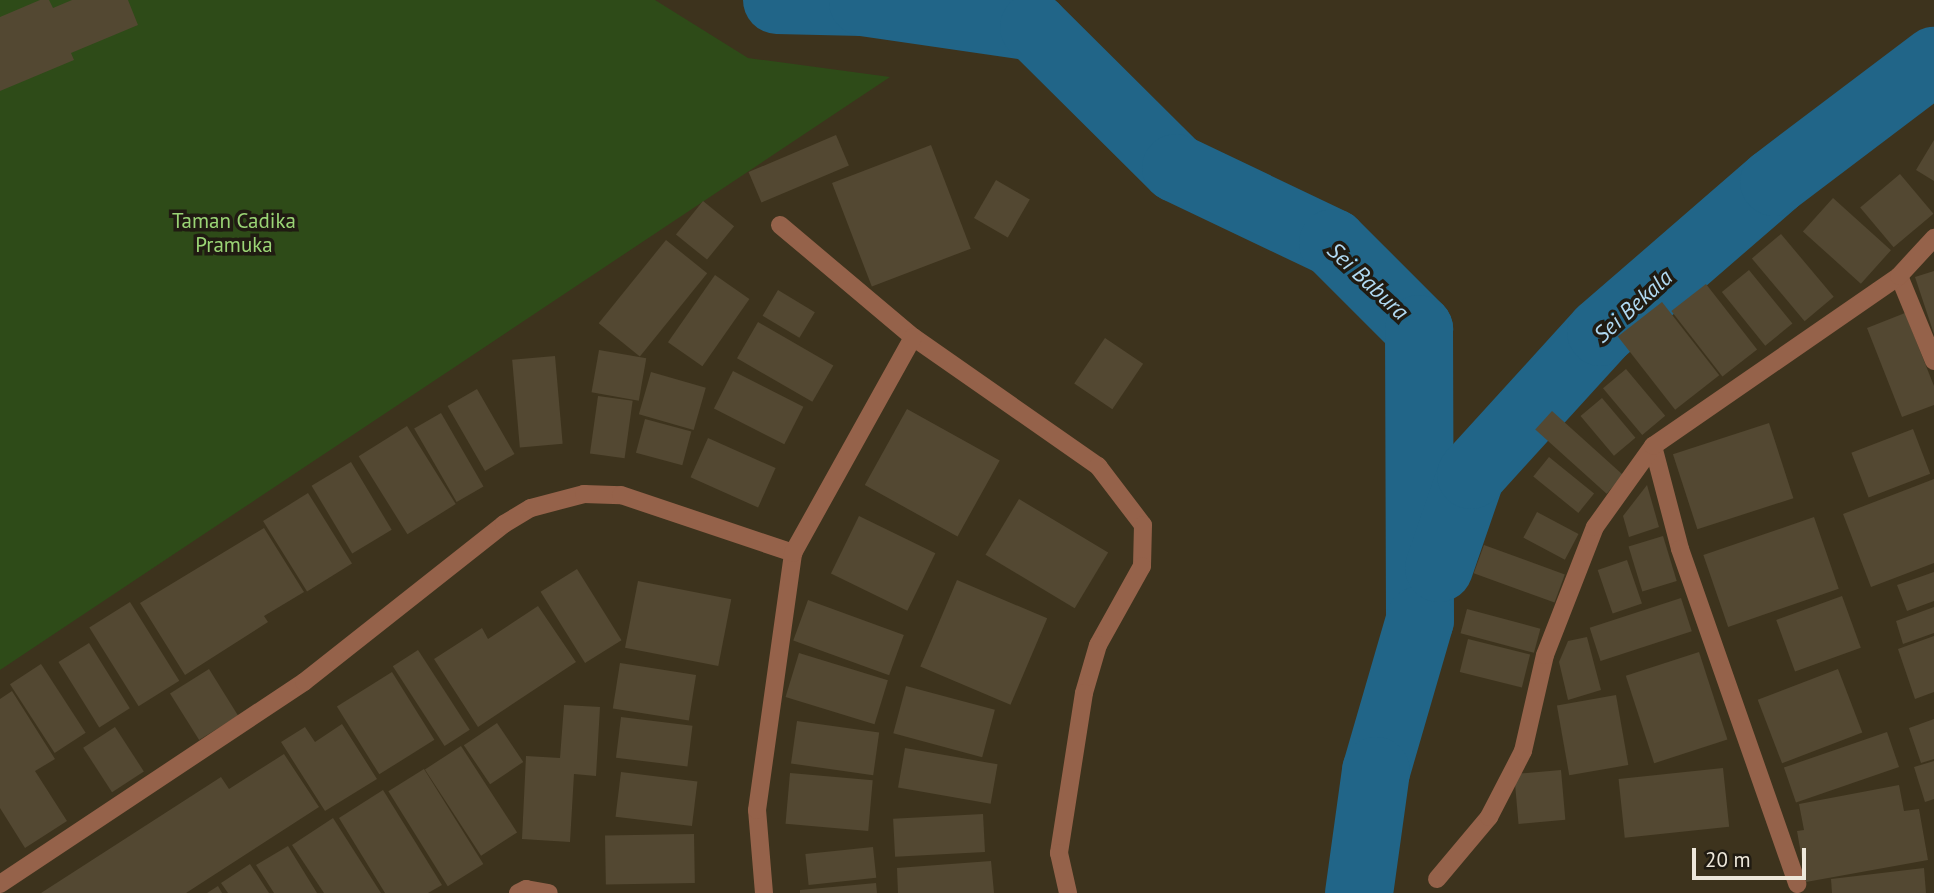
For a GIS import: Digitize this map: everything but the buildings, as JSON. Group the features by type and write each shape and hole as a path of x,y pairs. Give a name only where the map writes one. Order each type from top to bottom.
{"street":[{"path":"780,225 913,337 1098,466 1143,525 1142,566 1098,645 1084,693 1059,853 1068,893"},
{"path":"1437,879 1489,817 1523,751 1545,654 1595,527 1653,446 1899,276 1934,238"},
{"path":"1899,276 1934,361"},
{"path":"764,893 757,810 793,553 913,337"},
{"path":"1653,446 1680,549 1797,884"},
{"path":"0,884 304,682 504,524 531,508 584,494 621,495 793,553"},
{"path":"518,893 526,889 549,893"}],"green space":[{"name":"Taman Cadika Pramuka","path":"0,0 655,0 748,58 890,77 0,670"}],"waterway":[{"name":"Sei Babura","path":"777,0 863,2 1034,27 1176,168 1333,243 1419,329 1420,620 1376,771 1359,893"},
{"name":"Sei Bekala","path":"1439,568 1471,475 1601,332 1774,182 1934,61"}]}
